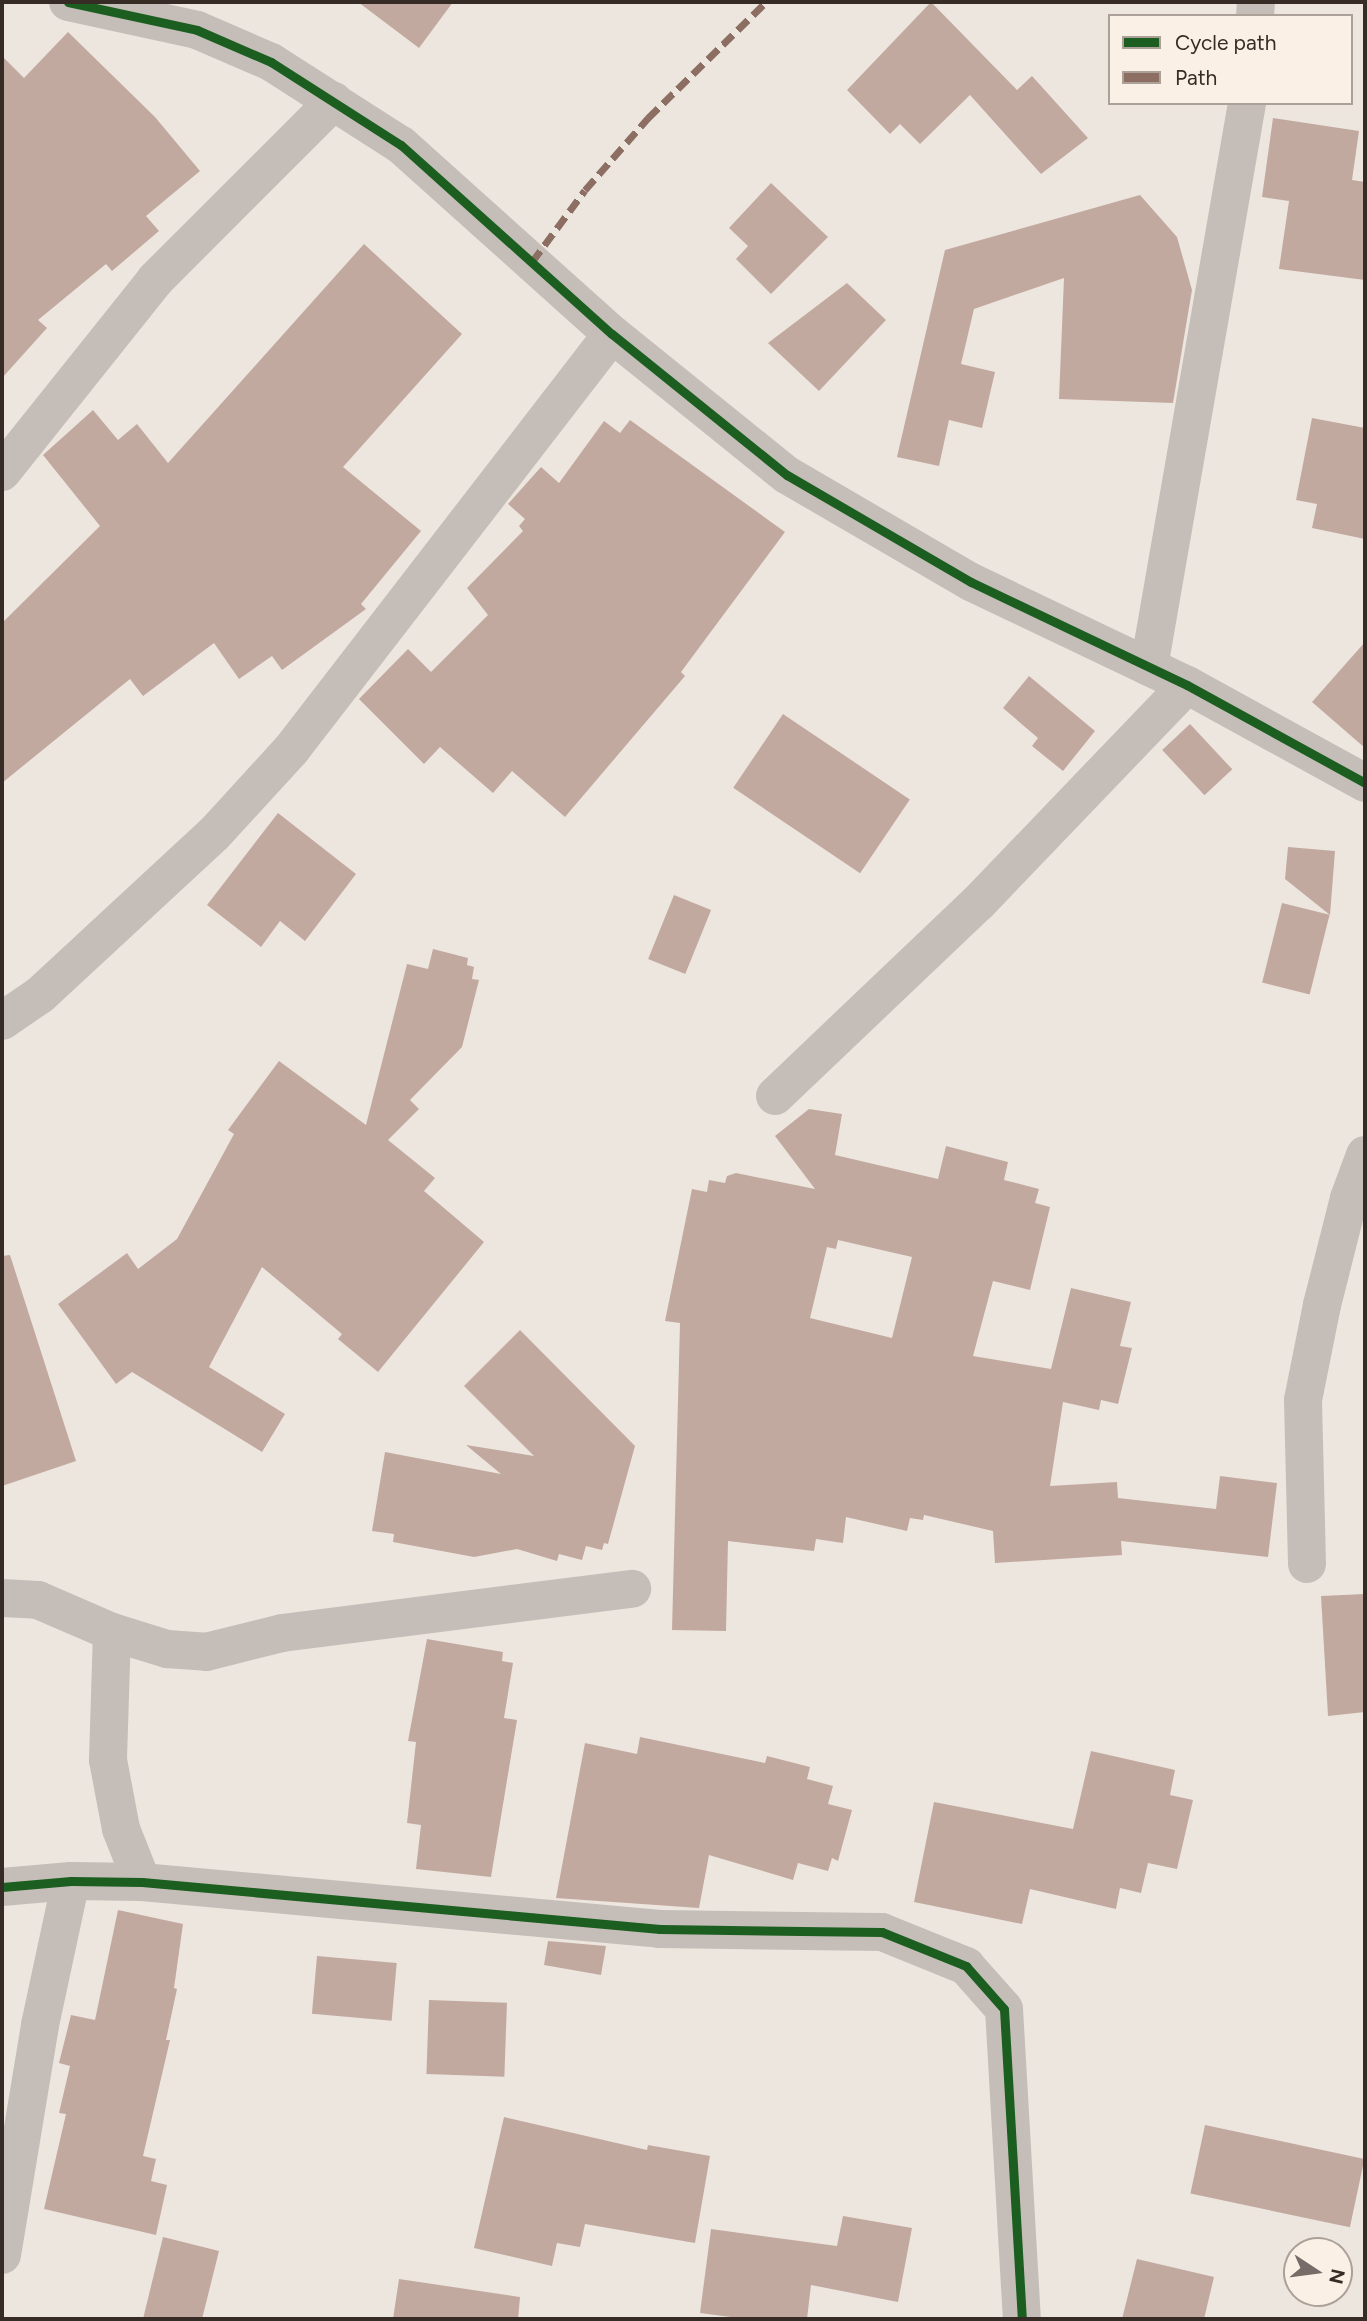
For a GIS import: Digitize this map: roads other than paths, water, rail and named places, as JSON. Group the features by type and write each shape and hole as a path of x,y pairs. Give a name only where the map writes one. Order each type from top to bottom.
{"street":[{"path":"68,2 197,30 271,62 401,145 612,334 787,475 971,582 1187,685 1365,783"},
{"path":"2,472 155,280 334,101"},
{"path":"1149,667 1247,105"},
{"path":"2,1021 40,995 214,834 291,750 612,334"},
{"path":"775,1096 978,903 1187,685"},
{"path":"1307,1564 1303,1400 1346,1211 1365,1155"},
{"path":"2,1598 38,1601 111,1632 167,1649 206,1652 282,1633 632,1588"},
{"path":"111,1632 108,1760 121,1829 142,1882"},
{"path":"2,2255 40,2025 71,1881"},
{"path":"2,1887 71,1881 142,1882 660,1929 882,1932 966,1966 1004,2009 1022,2319"}]}
